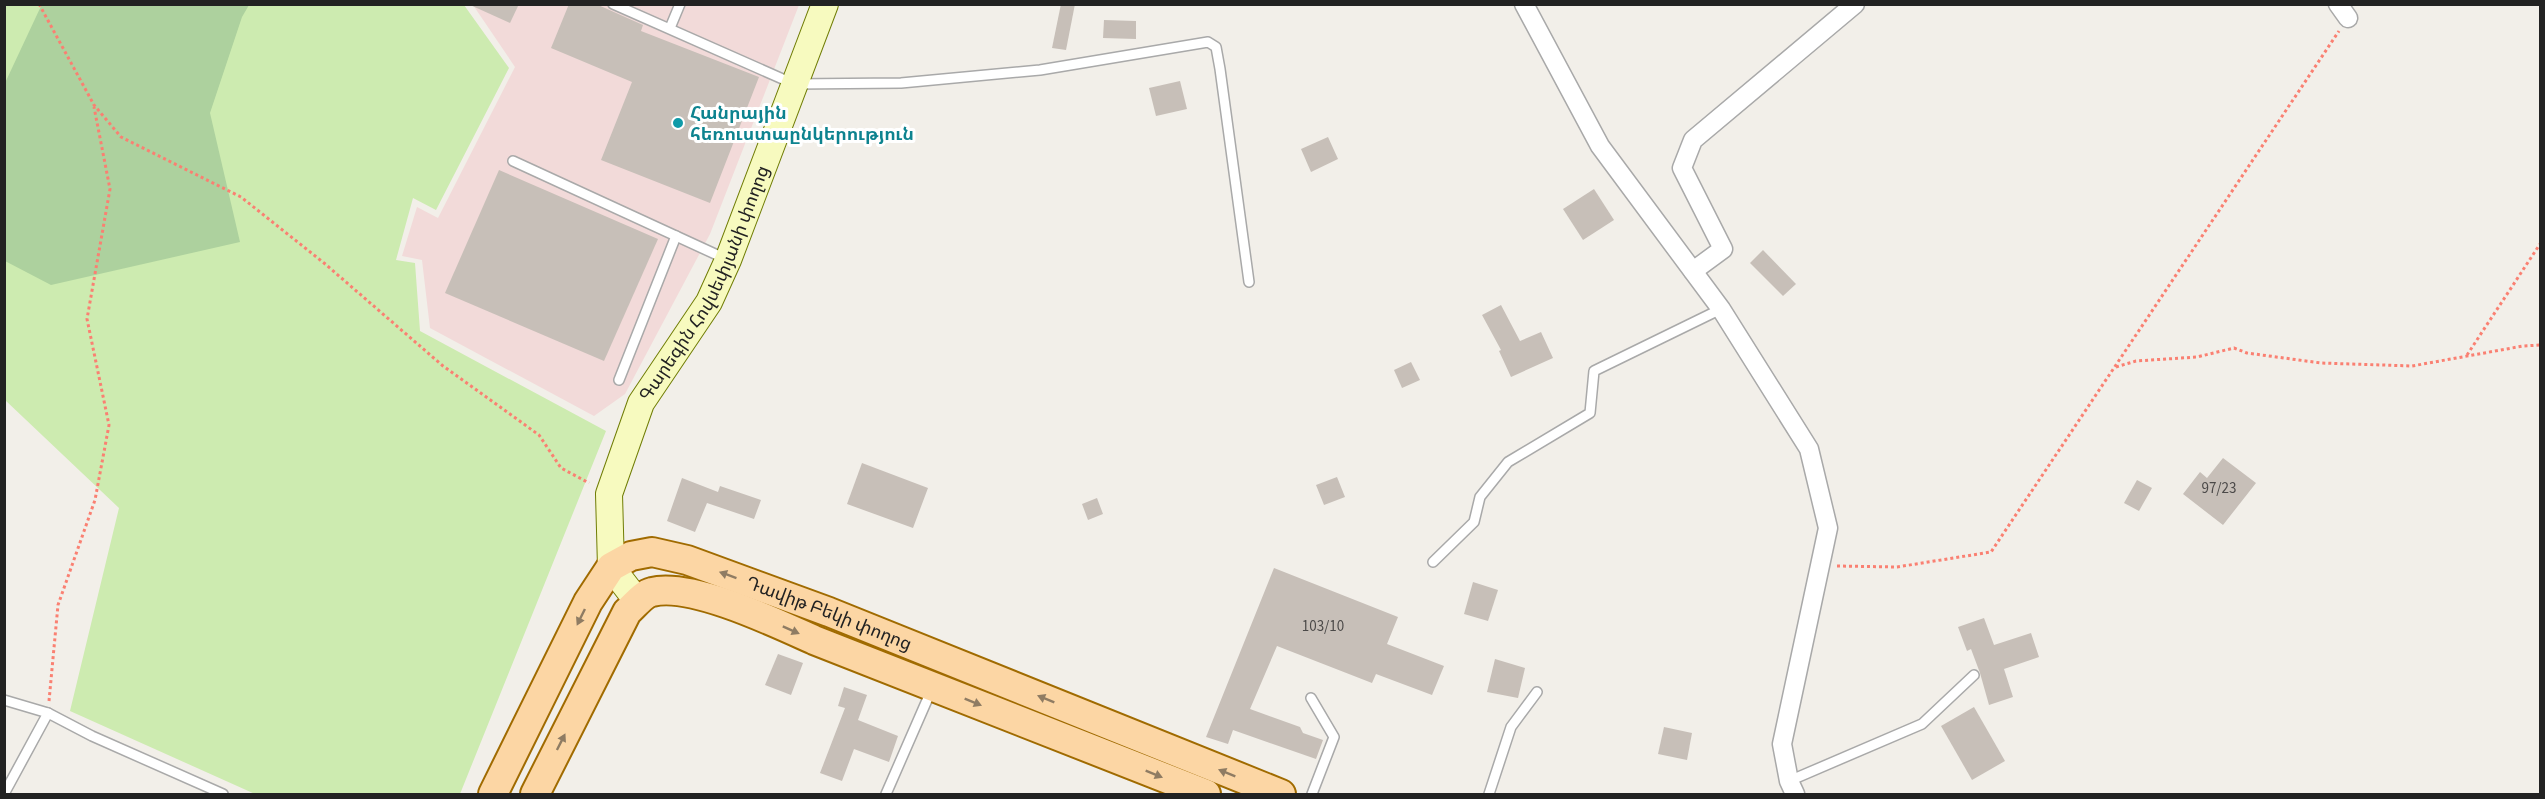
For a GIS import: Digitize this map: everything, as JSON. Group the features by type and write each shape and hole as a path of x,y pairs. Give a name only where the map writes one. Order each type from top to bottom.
{"main road":[{"name":"Գարեգին Հովսեփյանի փողոց","path":"611,567 609,494 641,403 709,302 728,260 825,4"},
{"name":"Դավիթ Բեկի փողոց","path":"611,567 632,556 652,552 687,560 829,612 1281,795"},
{"path":"493,795 588,602 611,567 638,602"},
{"name":"Դավիթ Բեկի փողոց","path":"535,795 627,612 649,592 666,590 694,595 759,615 814,640 1206,795"}],"street":[{"path":"1524,4 1600,146 1721,309 1809,449 1828,528 1782,744 1792,788"},
{"path":"1693,271 1723,249 1682,168 1693,140 1856,4"}],"lane":[{"path":"613,4 795,84 901,83 1040,70 1208,42 1216,47 1220,69 1249,282"},
{"path":"670,28 680,4"},
{"path":"513,161 728,260"},
{"path":"620,380 676,236"},
{"path":"1433,562 1474,522 1480,497 1508,462 1590,413 1594,371 1721,309"},
{"path":"1792,788 1922,724 1974,675"},
{"path":"886,795 934,686"},
{"path":"1489,795 1511,727 1537,692"},
{"path":"1311,698 1335,737 1312,795"},
{"path":"4,700 48,713 92,736 223,795"},
{"path":"4,794 48,713"}],"path":[{"path":"39,4 94,105 121,137 241,197 324,263 443,366 539,435 561,468 609,494"},
{"path":"1820,565 1897,567 1991,552 2114,368 2343,11"},
{"path":"48,713 58,605 95,500 109,425 87,320 110,189 94,105"},
{"path":"2467,355 2541,244"},
{"path":"2114,368 2136,361 2197,357 2234,348 2247,353 2321,363 2412,366 2467,355 2541,345"}],"shaded area":[{"path":"473,5 799,5 710,234 625,394 594,416 430,328 422,260 402,256 417,207 438,218 515,67"}],"green space":[{"path":"42,4 249,5 242,17 210,113 240,242 51,285 5,261 5,83"},
{"path":"4,5 464,5 509,68 436,210 413,198 396,260 415,263 420,331 606,431 460,794 255,794 70,711 119,508 5,400"}],"building":[{"path":"468,4 519,4 510,23"},
{"name":"Հանրային հեռուստաընկերություն","path":"569,4 596,4 643,25 641,31 759,77 710,203 601,160 632,82 551,48"},
{"path":"1061,4 1075,4 1066,50 1052,48"},
{"path":"1104,20 1136,21 1136,39 1103,38"},
{"path":"1180,81 1187,109 1156,116 1149,88"},
{"path":"1328,137 1338,159 1311,172 1301,149"},
{"path":"499,170 658,239 604,361 445,293"},
{"path":"1594,189 1614,220 1583,240 1563,209"},
{"path":"1763,250 1796,284 1783,296 1750,263"},
{"path":"1501,305 1520,341 1541,332 1553,358 1511,377 1499,351 1501,350 1482,315"},
{"path":"1411,362 1420,380 1402,388 1394,370"},
{"path":"2223,458 2256,483 2223,525 2183,494 2200,472 2207,478"},
{"path":"862,463 928,488 913,528 847,504"},
{"path":"1337,477 1345,497 1324,505 1316,485"},
{"path":"682,478 718,492 720,486 761,500 754,519 707,503 695,532 667,521"},
{"path":"2137,480 2152,488 2139,511 2124,503"},
{"path":"1097,498 1103,514 1088,520 1082,504"},
{"path":"1274,568 1398,617 1387,644 1444,666 1432,695 1376,674 1372,683 1277,646 1250,709 1300,727 1303,733 1323,740 1316,759 1233,730 1228,744 1206,737"},
{"path":"1473,582 1498,590 1488,621 1464,614"},
{"path":"1984,618 1994,645 2031,633 2039,657 2004,669 2013,697 1989,705 1971,649 1967,651 1958,627"},
{"path":"778,654 803,663 791,695 765,685"},
{"path":"1495,659 1525,668 1518,698 1487,692"},
{"path":"844,687 867,695 858,720 898,736 889,762 854,749 842,781 820,773 845,708 838,706"},
{"path":"1974,707 2005,761 1972,780 1941,726"},
{"path":"1664,727 1692,733 1687,760 1658,754"}],"place":[{"name":"Հանրային հեռուստաընկերություն","path":"678,123"}]}
